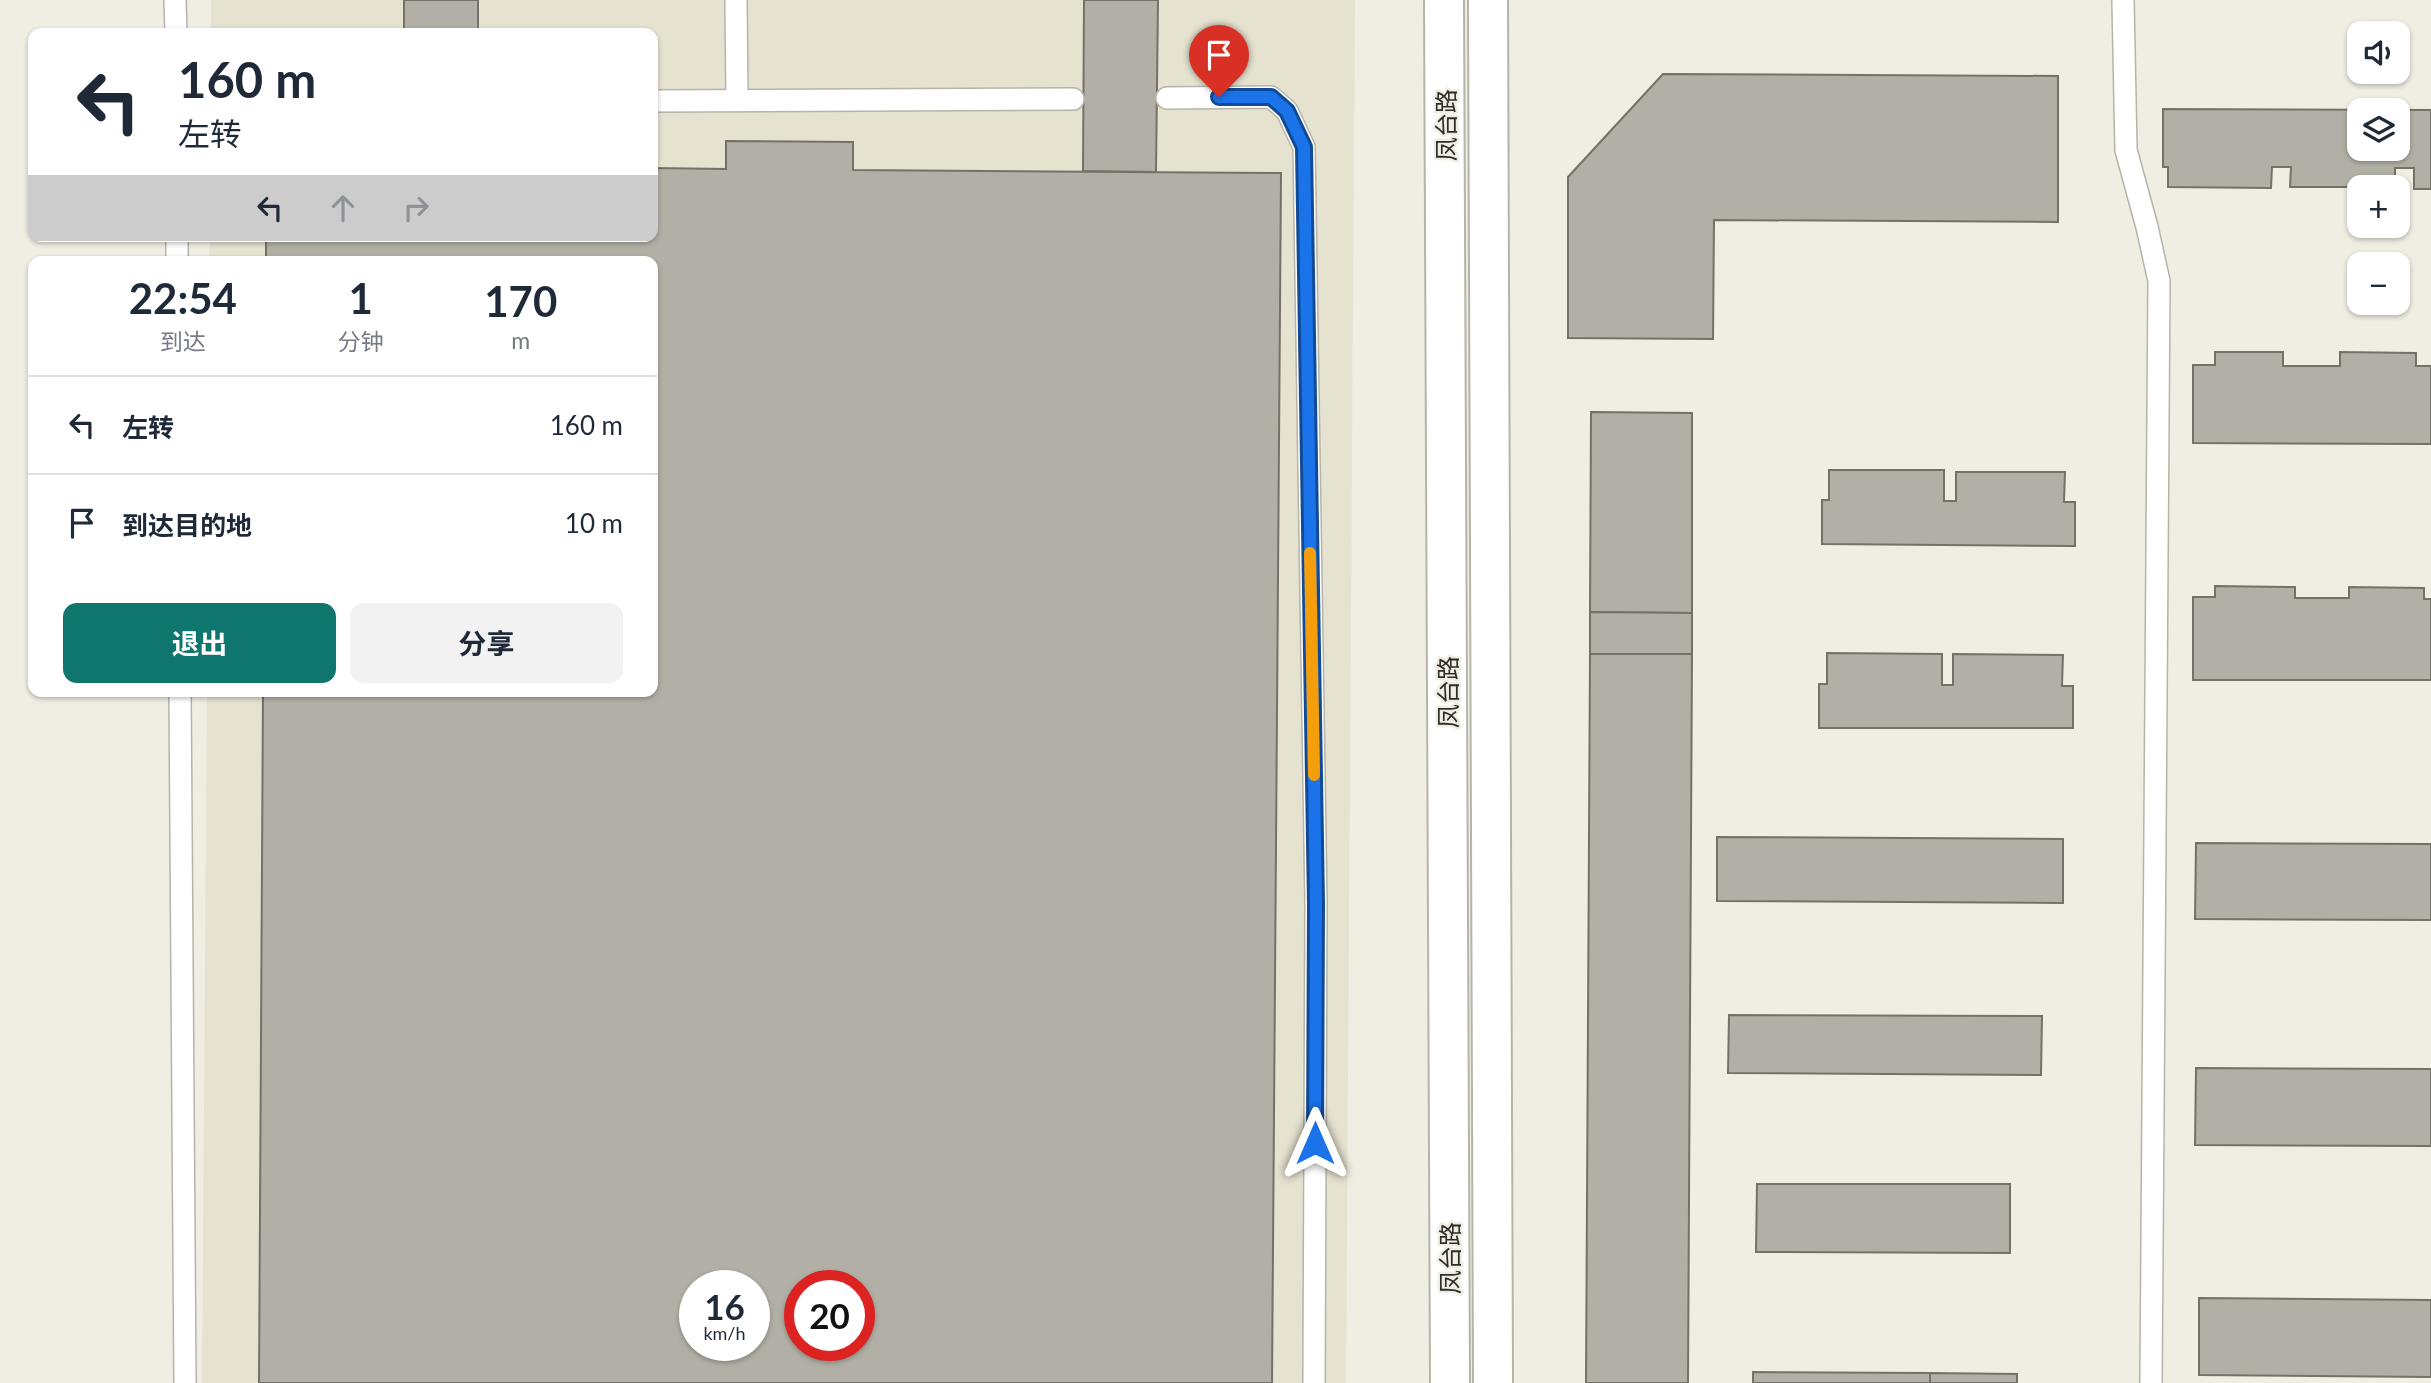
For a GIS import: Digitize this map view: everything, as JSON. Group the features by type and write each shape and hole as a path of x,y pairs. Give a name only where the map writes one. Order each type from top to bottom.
{"street":[{"name":"凤台路","path":"1444,0 1450,1383"},
{"name":"凤台路","path":"1488,0 1493,1383"}],"lane":[{"path":"175,0 176,28"},
{"path":"736,0 737,100"},
{"path":"2123,0 2126,150 2147,227 2158,281 2151,1383"},
{"path":"1167,98 1271,97 1287,111 1304,147 1316,904 1314,1383"},
{"path":"658,100 1073,99"},
{"path":"180,697 184,1383"}],"shaded area":[{"path":"211,0 1355,0 1346,1383 202,1383 207,697 658,697 658,256 209,256 210,242 658,242 658,28 211,28"}],"building":[{"path":"404,0 478,0 478,28 404,28"},
{"path":"1084,0 1158,0 1156,172 1083,171"},
{"path":"1663,74 2058,76 2058,222 1714,220 1713,339 1568,338 1568,177"},
{"path":"2163,109 2347,110 2347,161 2410,161 2410,110 2431,110 2431,189 2414,189 2414,168 2395,168 2395,175 2347,175 2347,187 2290,187 2291,167 2272,167 2271,188 2168,187 2168,167 2163,167"},
{"path":"726,141 853,142 853,170 1281,173 1272,1383 259,1383 263,697 658,697 658,256 266,256 266,242 658,242 658,168 726,169"},
{"path":"2215,352 2283,352 2283,366 2340,366 2340,352 2416,353 2416,366 2431,366 2431,444 2193,443 2193,365 2215,365"},
{"path":"1591,412 1692,413 1692,613 1590,612"},
{"path":"1829,470 1944,470 1944,501 1956,501 1956,472 2065,472 2064,502 2075,502 2075,546 1822,544 1822,500 1829,500"},
{"path":"2215,586 2295,587 2295,598 2349,598 2349,587 2424,588 2424,599 2431,599 2431,680 2193,680 2193,597 2215,597"},
{"path":"1590,612 1692,613 1692,654 1590,654"},
{"path":"1827,653 1942,654 1942,685 1953,685 1953,654 2063,655 2062,686 2073,686 2073,728 1819,728 1819,684 1827,684"},
{"path":"1590,654 1692,654 1688,1383 1586,1383"},
{"path":"1717,837 2063,839 2063,903 1717,901"},
{"path":"2196,843 2431,844 2431,920 2195,919"},
{"path":"1729,1015 2042,1016 2041,1075 1728,1073"},
{"path":"2196,1068 2431,1069 2431,1146 2195,1145"},
{"path":"1757,1184 2010,1184 2010,1253 1756,1252"},
{"path":"2199,1298 2431,1300 2431,1377 2199,1375"},
{"path":"1753,1372 1930,1373 1930,1383 1753,1383"},
{"path":"1930,1373 2017,1374 2017,1383 1930,1383"}],"slow traffic":[{"path":"1310,553 1314,775"}],"route":[{"path":"1219,97 1271,97 1287,111 1304,147 1316,904 1315,1143"}]}
